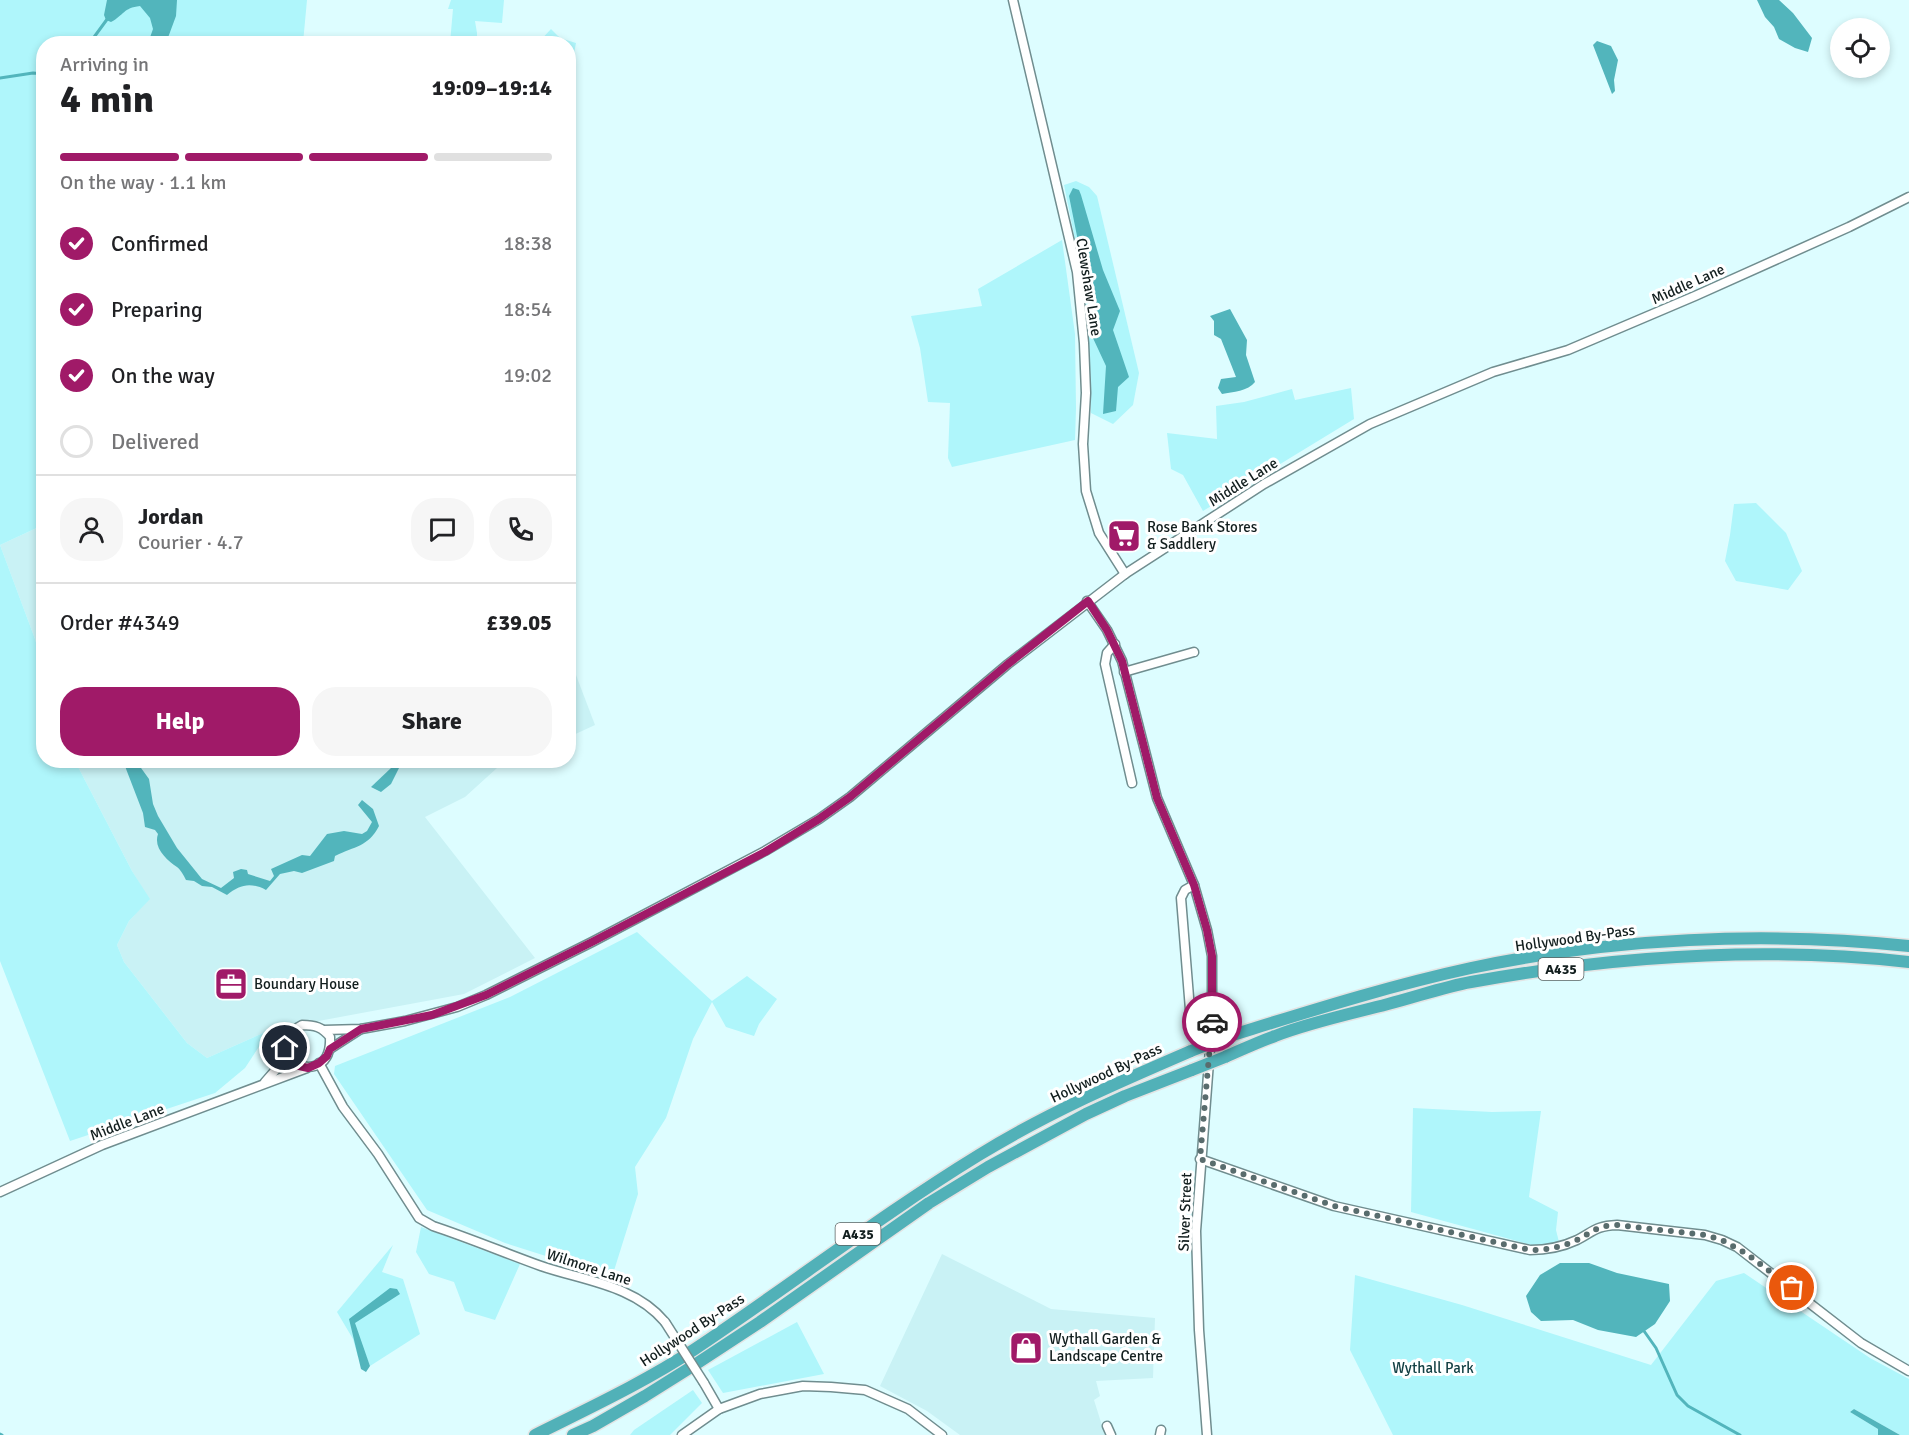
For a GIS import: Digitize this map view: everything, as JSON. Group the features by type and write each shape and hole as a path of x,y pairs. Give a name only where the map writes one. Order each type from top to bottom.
{"highway":[{"name":"Hollywood By-Pass","path":"535,1435 638,1383 694,1350 920,1192 982,1153 1083,1098 1226,1037 1336,1003 1437,977 1550,954 1636,944 1720,940 1803,940 1909,946"},
{"name":"Hollywood By-Pass","path":"573,1435 635,1402 696,1364 760,1322 929,1203 988,1167 1086,1114 1125,1096 1275,1036 1469,982 1636,960 1721,955 1802,954 1909,962"}],"street":[{"name":"Clewshaw Lane","path":"1013,0 1077,272 1085,353 1086,393 1083,444 1086,491 1099,533 1125,574"},
{"name":"Middle Lane","path":"265,1083 279,1066 286,1037 302,1025 312,1025 324,1030 361,1029 432,1015 486,995 765,852 850,797 1008,664 1125,574 1264,484 1370,424 1493,372 1568,350 1849,227 1909,196"},
{"name":"Silver Street","path":"1088,601 1115,644 1157,798 1194,885 1212,956 1212,1023 1196,1231 1199,1330 1207,1435"},
{"path":"1115,644 1107,653 1105,664 1132,783"},
{"path":"1124,672 1194,652"},
{"path":"1191,1022 1181,898 1185,890 1194,885"},
{"name":"Middle Lane","path":"0,1192 102,1145 308,1068 319,1063 327,1056 330,1049 361,1029"},
{"path":"324,1030 330,1037 330,1049"},
{"path":"285,1048 288,1058 295,1065 308,1068"},
{"name":"Wilmore Lane","path":"319,1063 343,1107 378,1154 419,1218 433,1226 543,1266 627,1292 644,1302 665,1322 719,1409"},
{"path":"1200,1159 1334,1206 1530,1250 1551,1249 1577,1240 1597,1227 1617,1225 1705,1235 1722,1240 1757,1261 1861,1343 1909,1371"},
{"path":"682,1435 719,1409 760,1394 802,1386 831,1386 865,1390 908,1409 942,1435"},
{"path":"1107,1426 1111,1435"}],"shaded area":[{"path":"107,0 177,0 176,16 169,36 150,36 153,29 150,18 140,6 127,10 111,22 106,20 104,15"},
{"path":"1757,0 1779,0 1793,13 1812,38 1808,52 1779,39"},
{"path":"1597,41 1611,46 1618,60 1614,80 1615,91 1612,94 1593,45"},
{"path":"1073,188 1079,190 1081,195 1103,270 1120,311 1113,330 1129,377 1118,387 1116,411 1103,414 1106,366 1092,336 1093,293 1085,276 1069,196"},
{"path":"1230,309 1247,340 1246,355 1255,382 1244,389 1222,394 1218,388 1221,379 1236,377 1221,339 1214,335 1214,321 1210,316"},
{"path":"36,528 36,642 35,639 0,545"},
{"path":"576,675 595,725 576,734"},
{"path":"79,768 497,768 465,797 425,817 535,958 464,994 270,1030 207,1058 187,1043 124,962 117,945 129,921 149,899"},
{"path":"126,768 141,768 149,779 153,804 158,816 177,848 202,879 221,888 234,878 233,872 241,869 247,870 248,874 270,881 274,876 271,869 302,855 310,856 327,834 344,831 362,834 367,831 372,822 358,805 362,800 373,809 379,826 366,842 335,856 334,861 302,873 294,871 280,874 266,890 246,885 236,888 227,895 212,887 186,880 180,870 159,849 158,834 155,830 145,827 143,813"},
{"path":"391,768 399,768 391,784 381,792 371,787"},
{"name":"Wythall Garden & Landscape Centre","path":"942,1254 1051,1309 1155,1318 1153,1378 1096,1381 1100,1396 1094,1400 1105,1435 960,1435 927,1411 880,1386"},
{"path":"1560,1263 1589,1263 1617,1273 1669,1284 1670,1301 1655,1324 1636,1337 1598,1330 1573,1320 1541,1321 1531,1312 1526,1296 1540,1275"},
{"path":"390,1288 397,1289 400,1294 355,1323 370,1366 366,1372 361,1369 349,1319"},
{"path":"1854,1409 1900,1435 1878,1435 1878,1429 1850,1412"}],"green space":[{"path":"0,0 307,0 304,36 36,36 36,528 0,545"},
{"path":"451,0 504,0 502,23 475,21 477,36 451,36 453,9 448,9"},
{"path":"551,29 558,36 544,36"},
{"path":"1076,181 1089,187 1097,196 1139,373 1133,405 1113,424 1091,413 1087,320 1080,264 1064,185"},
{"path":"1062,240 1075,334 1075,440 952,467 948,458 950,403 928,402 920,348 911,316 982,306 978,289"},
{"path":"1351,388 1354,419 1203,511 1183,475 1171,469 1167,433 1217,439 1216,406 1244,402 1292,389 1295,400"},
{"path":"1756,503 1786,533 1802,571 1788,590 1736,581 1725,561 1734,504"},
{"path":"0,545 36,642 36,768 79,768 132,871 150,899 129,921 117,945 124,962 187,1043 207,1058 270,1030 245,1068 215,1093 70,1141 0,961"},
{"path":"637,932 712,1001 747,976 777,999 759,1024 754,1036 726,1027 712,1002 693,1039 666,1118 635,1167 638,1194 612,1277 505,1243 427,1210 334,1074 335,1066 510,997"},
{"path":"1413,1108 1492,1112 1541,1111 1529,1197 1558,1212 1556,1230 1559,1242 1535,1246 1411,1212"},
{"path":"421,1227 520,1264 495,1320 465,1311 454,1282 429,1274 416,1252"},
{"path":"393,1245 382,1272 403,1279 420,1334 370,1366 365,1353 358,1357 353,1339 337,1312"},
{"name":"Wythall Park","path":"1744,1273 1870,1358 1909,1379 1909,1435 1900,1435 1854,1409 1850,1412 1878,1429 1878,1435 1393,1435 1350,1350 1355,1275 1462,1305 1651,1365 1716,1281"},
{"path":"797,1322 824,1374 723,1393 708,1370"},
{"path":"693,1390 702,1403 670,1435 630,1435 634,1430"}],"waterway":[{"path":"95,36 108,18"},
{"path":"0,78 36,73"},
{"path":"1644,1331 1656,1348 1677,1395 1688,1406 1740,1435"}],"way so far":[{"path":"1212,1022 1200,1159 1334,1206 1530,1250 1551,1249 1577,1240 1597,1227 1606,1225 1705,1235 1737,1247 1792,1288"}],"place":[{"name":"Rose Bank Stores & Saddlery","path":"1124,536"},
{"name":"Boundary House","path":"231,984"},
{"name":"Wythall Garden & Landscape Centre","path":"1026,1348"}],"route":[{"path":"285,1048 288,1058 295,1065 308,1068 319,1063 327,1056 330,1049 361,1029 432,1015 486,995 765,852 850,797 1008,664 1088,601 1115,644 1122,661 1157,798 1194,885 1212,956 1212,1022"}]}
